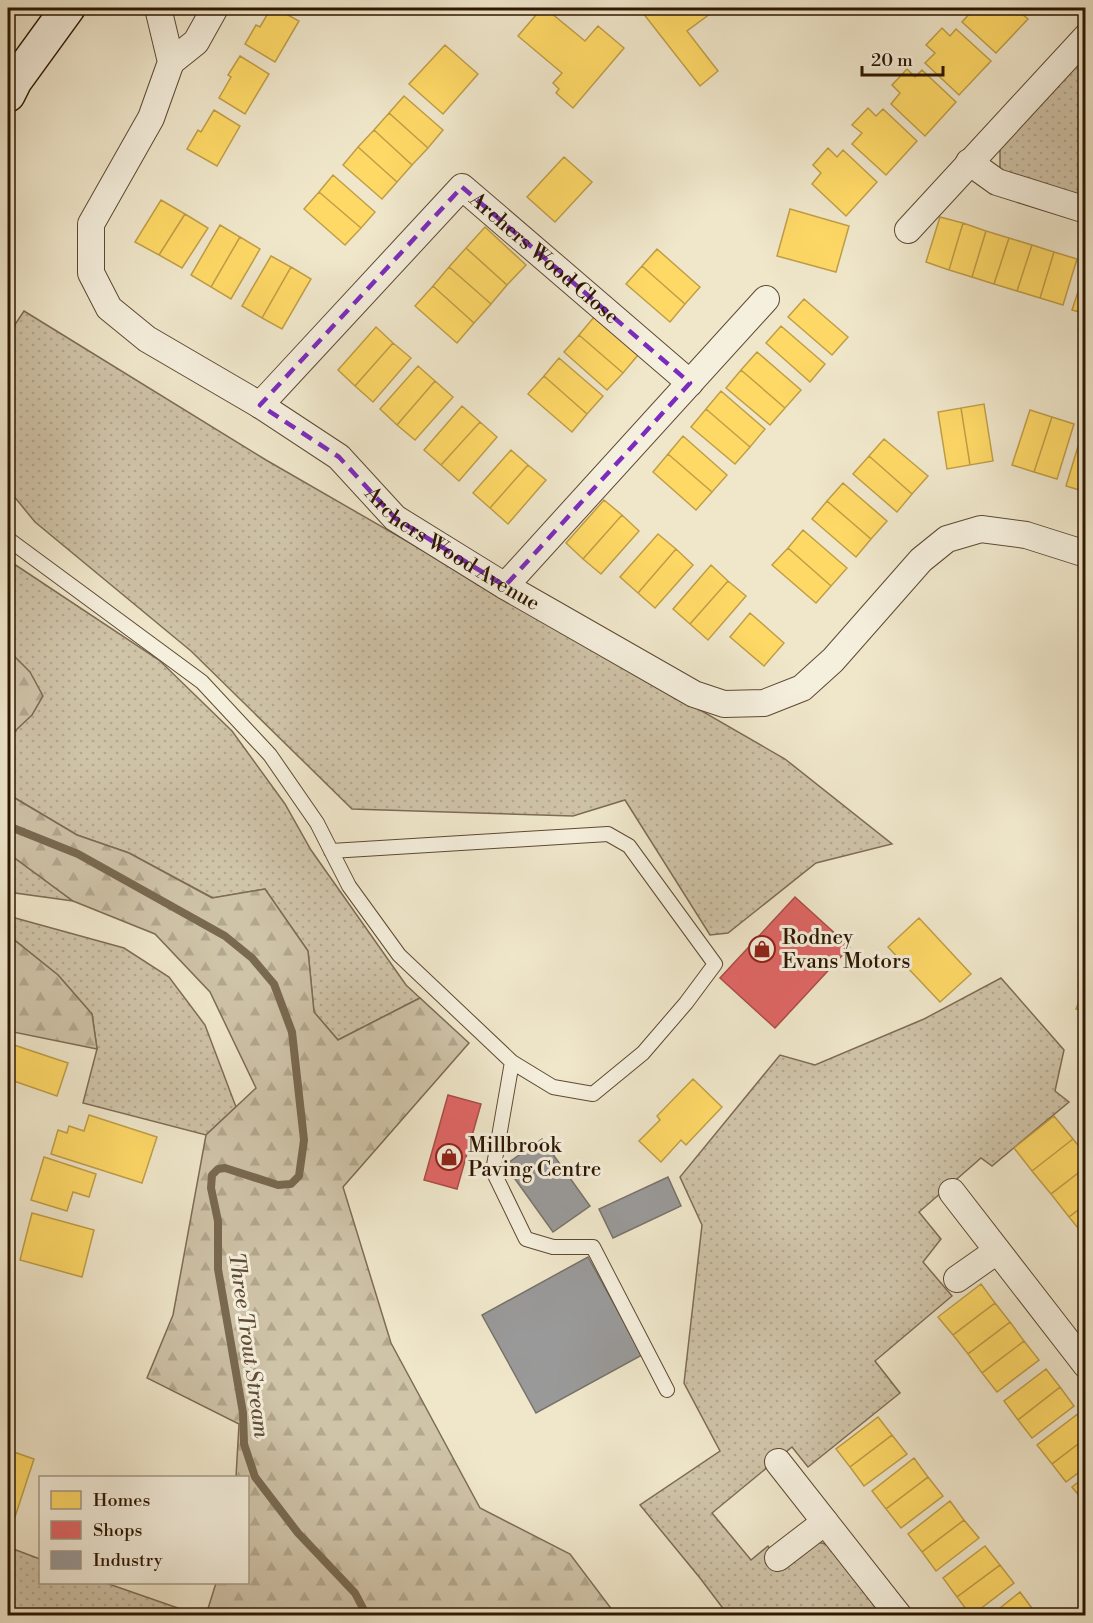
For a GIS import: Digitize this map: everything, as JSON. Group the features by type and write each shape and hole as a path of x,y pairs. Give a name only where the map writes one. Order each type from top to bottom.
{"main road":[{"path":"10,84 68,8"}],"street":[{"path":"158,8 171,62 196,42 215,8"},
{"path":"908,230 1086,37"},
{"name":"Archers Wood Avenue","path":"171,62 151,118 91,224 91,273 109,308 147,339 260,405 339,457 395,518 505,586 694,694 724,704 764,703 802,688 825,667 921,560 947,539 981,529 1026,535 1086,554"},
{"path":"969,162 997,182 1086,210"},
{"name":"Archers Wood Close","path":"260,405 462,187 690,383"},
{"path":"505,586 766,299"},
{"path":"952,1192 1086,1365"},
{"path":"957,1279 997,1251"},
{"path":"778,1462 899,1616"},
{"path":"778,1558 825,1522"}],"lane":[{"path":"8,539 202,682 270,755 317,824 349,886 399,955 512,1062 553,1087 593,1094 643,1053 686,1003 715,964 629,846 608,834 331,851"},
{"path":"512,1062 493,1171 526,1239 553,1247 593,1247 667,1390"}],"highlighted area":[{"path":"462,187 690,383 505,586 395,518 339,457 260,405"}],"green space":[{"path":"1085,54 1085,200 1008,176 1000,169 1000,147"},
{"path":"24,311 266,460 785,759 892,844 816,863 728,933 710,935 625,800 573,816 352,809 191,651 35,522 8,489 8,335"},
{"path":"8,560 159,660 232,731 285,804 311,850 406,985 420,998 338,1040 314,1012 308,951 265,889 213,898 129,853 77,835 8,794 8,730 16,731 13,654 8,653"},
{"path":"8,653 12,654 30,672 43,696 32,715 15,731 8,730"},
{"path":"8,794 77,835 129,853 212,898 265,889 308,951 314,1012 338,1040 420,998 469,1043 343,1187 391,1343 480,1508 570,1554 616,1615 312,1616 309,1613 306,1616 206,1615 216,1584 249,1584 249,1476 236,1476 239,1424 147,1378 173,1315 206,1135 256,1088 210,992 155,934 73,901 8,853"},
{"path":"8,853 73,901 8,892"},
{"path":"8,916 124,948 169,977 205,1025 236,1107 206,1135 83,1103 97,1049 92,1014 58,975 13,939 8,938"},
{"path":"8,938 13,939 58,975 92,1014 97,1049 8,1031"},
{"path":"1001,978 1064,1050 1055,1091 1069,1102 992,1166 981,1158 919,1212 941,1239 923,1262 952,1296 875,1361 900,1393 808,1467 792,1447 712,1513 751,1560 768,1546 785,1569 817,1542 839,1547 893,1615 728,1615 640,1505 720,1451 684,1383 702,1225 680,1177 780,1055 815,1065 924,1019"},
{"path":"8,1547 39,1559 39,1584 109,1584 198,1615 8,1615"}],"building: Homes":[{"path":"271,8 299,21 275,62 245,44 256,25 260,27"},
{"path":"542,8 545,8 585,41 598,26 624,48 573,108 556,93 559,89 553,83 562,73 518,36"},
{"path":"639,8 718,8 687,31 718,71 700,86"},
{"path":"968,8 1015,8 1028,19 996,53 962,22 972,11"},
{"path":"942,28 950,36 956,29 991,61 959,95 925,63 935,53 926,45"},
{"path":"445,45 478,74 443,114 409,84"},
{"path":"240,56 269,74 245,114 219,98 231,77 228,75"},
{"path":"907,69 915,77 922,70 956,102 925,136 891,104 900,93 892,85"},
{"path":"404,96 443,130 428,148 389,113"},
{"path":"868,108 876,116 883,109 917,141 886,175 852,144 862,133 852,125"},
{"path":"214,110 240,126 217,166 187,149 198,130 201,132"},
{"path":"389,113 428,148 412,165 374,130"},
{"path":"374,130 412,165 397,182 358,147"},
{"path":"358,147 397,182 382,199 343,165"},
{"path":"828,148 837,157 843,150 877,182 846,216 812,184 821,173 813,165"},
{"path":"564,157 592,182 555,222 527,197"},
{"path":"333,175 375,212 361,228 319,192"},
{"path":"319,192 361,228 345,245 304,209"},
{"path":"161,200 185,214 159,255 135,242"},
{"path":"790,209 849,226 836,272 777,256"},
{"path":"185,214 208,228 182,268 159,255"},
{"path":"940,217 963,223 949,270 926,262"},
{"path":"963,223 986,231 972,277 949,270"},
{"path":"220,225 240,237 211,287 191,275"},
{"path":"485,227 526,265 507,285 466,248"},
{"path":"986,231 1009,238 994,284 972,277"},
{"path":"240,237 260,249 231,299 211,287"},
{"path":"1009,238 1032,245 1017,291 994,284"},
{"path":"1032,245 1054,252 1040,298 1017,291"},
{"path":"466,248 507,285 491,304 449,267"},
{"path":"657,249 700,287 685,304 642,266"},
{"path":"1054,252 1077,259 1063,305 1040,298"},
{"path":"271,256 291,267 262,318 242,306"},
{"path":"642,266 685,304 670,322 626,284"},
{"path":"291,267 311,279 282,329 262,318"},
{"path":"449,267 491,304 474,323 433,286"},
{"path":"1086,268 1086,333 1078,330 1083,313 1072,310"},
{"path":"433,286 474,323 457,343 415,306"},
{"path":"804,299 848,337 832,355 788,317"},
{"path":"594,317 638,355 623,373 579,335"},
{"path":"781,326 825,364 810,382 766,343"},
{"path":"376,327 393,343 355,386 338,370"},
{"path":"579,335 623,373 607,390 564,352"},
{"path":"393,343 411,358 373,402 355,386"},
{"path":"757,352 801,390 785,408 741,370"},
{"path":"559,358 603,396 587,414 544,376"},
{"path":"418,366 435,381 397,425 380,409"},
{"path":"741,370 785,408 770,425 726,388"},
{"path":"544,376 587,414 572,432 528,394"},
{"path":"435,381 453,397 415,440 397,425"},
{"path":"721,391 765,429 750,447 706,409"},
{"path":"984,404 993,461 970,465 961,408"},
{"path":"462,406 480,422 441,465 424,450"},
{"path":"961,408 970,465 947,469 938,412"},
{"path":"706,409 750,447 735,464 691,427"},
{"path":"1030,410 1052,417 1034,472 1012,465"},
{"path":"1052,417 1074,424 1057,479 1034,472"},
{"path":"480,422 497,437 459,481 441,465"},
{"path":"1083,430 1086,431 1086,492 1066,486"},
{"path":"683,436 727,475 712,492 668,454"},
{"path":"884,439 928,476 912,494 869,456"},
{"path":"511,450 528,465 490,508 473,493"},
{"path":"668,454 712,492 696,510 653,472"},
{"path":"869,456 912,494 897,512 853,474"},
{"path":"528,465 546,480 508,524 490,508"},
{"path":"843,483 887,521 871,539 827,501"},
{"path":"604,500 622,515 583,559 566,543"},
{"path":"827,501 871,539 856,557 812,519"},
{"path":"622,515 639,531 601,574 583,559"},
{"path":"803,530 847,568 831,586 788,548"},
{"path":"658,534 676,549 638,593 620,577"},
{"path":"788,548 831,586 816,603 772,565"},
{"path":"676,549 693,565 655,608 638,593"},
{"path":"711,565 728,581 690,624 673,609"},
{"path":"728,581 746,596 708,640 690,624"},
{"path":"750,613 784,643 764,666 730,637"},
{"path":"919,918 971,974 940,1002 888,947"},
{"path":"1086,964 1086,1012 1076,1009 1085,987 1078,985"},
{"path":"14,1045 68,1063 57,1096 8,1079 8,1063"},
{"path":"693,1079 722,1107 686,1145 681,1140 661,1162 639,1141 660,1120 657,1116"},
{"path":"89,1115 157,1137 142,1183 51,1154 58,1130 67,1133 69,1126 84,1131"},
{"path":"1054,1116 1073,1139 1032,1171 1014,1148"},
{"path":"1073,1139 1086,1155 1086,1167 1051,1194 1032,1171"},
{"path":"44,1157 96,1174 89,1197 73,1192 67,1211 31,1200"},
{"path":"1086,1167 1086,1204 1069,1217 1051,1194"},
{"path":"1086,1204 1086,1238 1069,1217"},
{"path":"32,1213 94,1230 82,1277 20,1260"},
{"path":"981,1284 995,1303 953,1335 938,1317"},
{"path":"995,1303 1010,1322 968,1354 953,1335"},
{"path":"1010,1322 1024,1341 982,1373 968,1354"},
{"path":"1024,1341 1039,1360 997,1392 982,1373"},
{"path":"1046,1369 1060,1387 1018,1420 1004,1401"},
{"path":"1060,1387 1074,1406 1032,1438 1018,1420"},
{"path":"1079,1413 1086,1421 1086,1438 1052,1464 1037,1445"},
{"path":"878,1417 892,1435 850,1467 836,1449"},
{"path":"892,1435 907,1454 864,1486 850,1467"},
{"path":"1086,1438 1086,1467 1066,1482 1052,1464"},
{"path":"8,1450 34,1459 13,1523 8,1522"},
{"path":"914,1458 928,1477 886,1509 872,1491"},
{"path":"1086,1476 1086,1504 1072,1487"},
{"path":"928,1477 943,1496 901,1528 886,1509"},
{"path":"950,1501 964,1520 922,1552 908,1534"},
{"path":"964,1520 979,1538 936,1571 922,1552"},
{"path":"985,1546 1000,1565 957,1597 943,1578"},
{"path":"1000,1565 1014,1583 971,1616 957,1597"},
{"path":"1020,1592 1034,1611 1028,1616 990,1616"}],"building: Shops":[{"path":"795,897 850,947 775,1028 720,978"},
{"path":"448,1095 481,1104 457,1189 424,1180"}],"building: Industry":[{"path":"542,1139 590,1206 553,1232 505,1165"},
{"path":"668,1177 681,1206 613,1238 599,1209"},
{"path":"588,1257 642,1355 536,1413 482,1315"}],"waterway":[{"name":"Three Trout Stream","path":"8,826 78,854 225,936 252,958 274,984 292,1032 304,1140 299,1176 291,1184 278,1185 225,1168 218,1169 212,1175 211,1188 218,1221 218,1269 243,1413 244,1444 255,1477 298,1533 355,1593 367,1616"}],"place":[{"name":"Rodney Evans Motors","path":"762,949"},
{"name":"Millbrook Paving Centre","path":"449,1157"}]}
